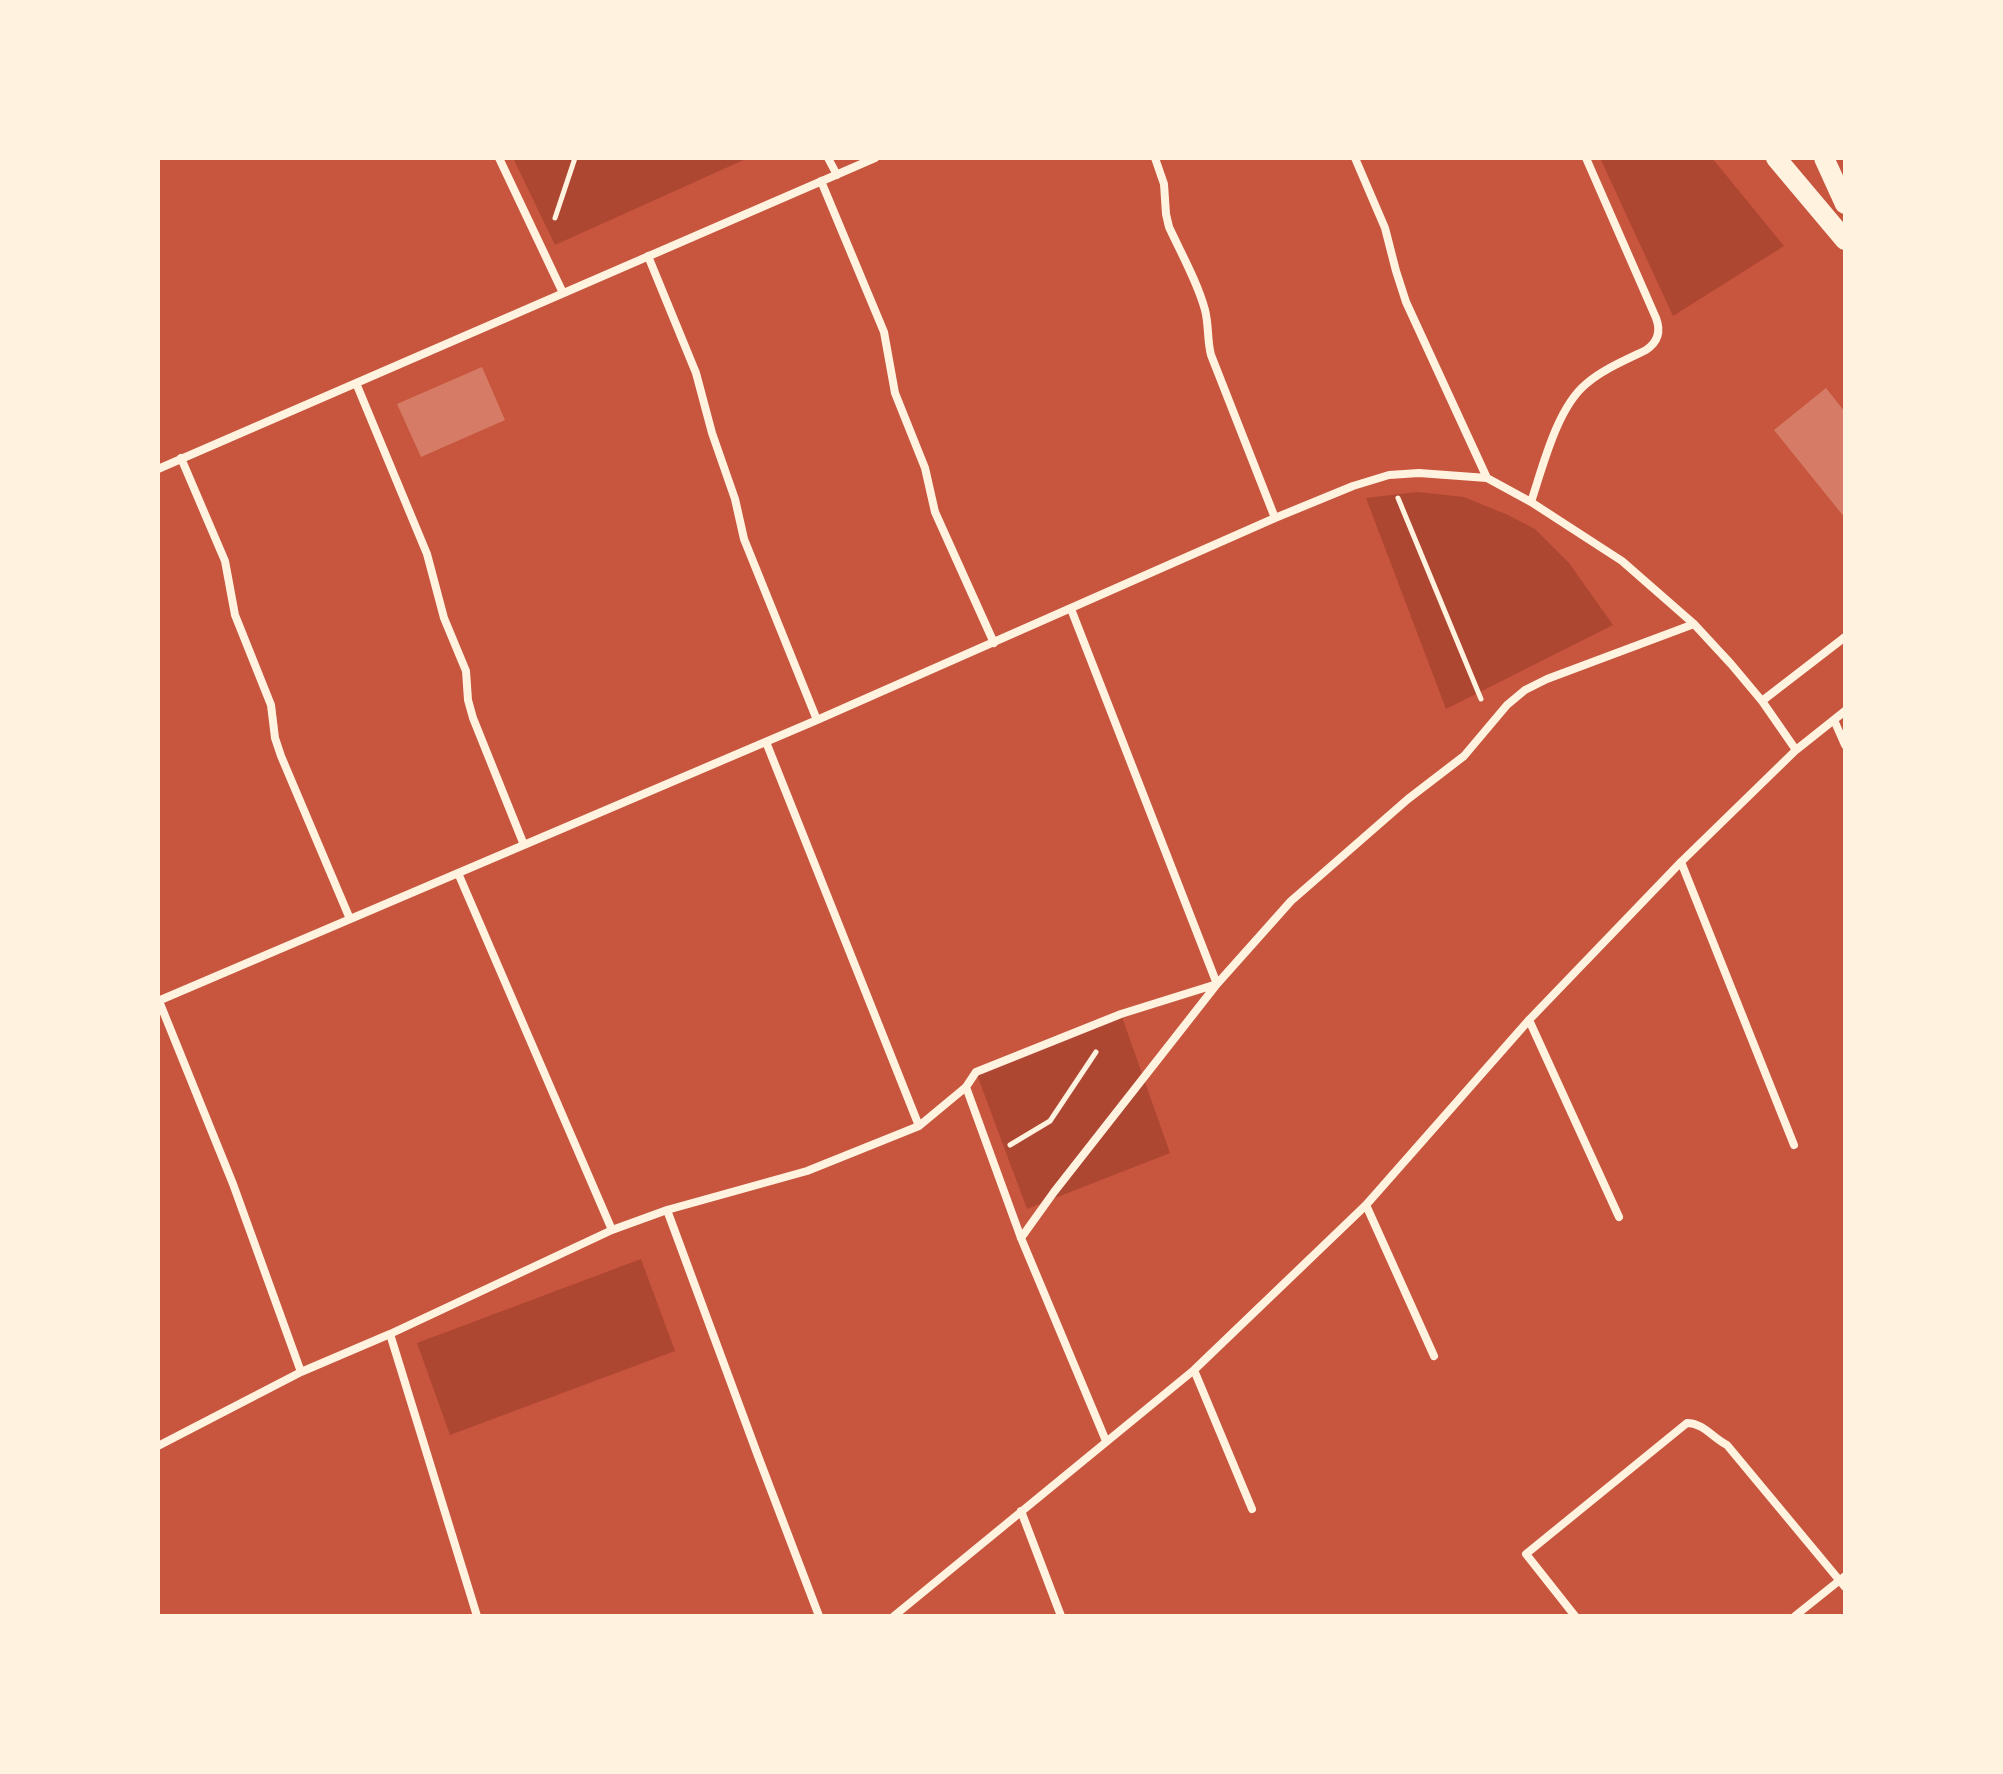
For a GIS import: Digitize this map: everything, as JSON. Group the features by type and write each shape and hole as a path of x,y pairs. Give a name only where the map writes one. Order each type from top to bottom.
{"main road":[{"path":"1776,158 1845,240"},
{"path":"1824,158 1845,204"}],"street":[{"path":"499,158 563,293"},
{"path":"828,158 837,175"},
{"path":"158,469 875,158"},
{"path":"1155,158 1164,184 1169,227 1205,309 1211,355 1275,518"},
{"path":"1355,158 1385,228 1406,302 1487,478"},
{"path":"1531,502 1561,416 1577,391 1599,374 1652,346 1659,333 1656,318 1586,158"},
{"path":"821,181 884,332 895,393 925,468 935,512 994,643"},
{"path":"648,256 696,373 712,433 735,499 744,539 817,720"},
{"path":"356,383 427,554 444,618 466,671 473,718 524,845"},
{"path":"181,458 225,561 235,615 271,705 275,738 281,756 350,919"},
{"path":"301,1372 233,1184 158,1001 817,720 1275,518 1353,486 1389,475 1419,473 1487,478 1531,502 1622,561 1694,624 1762,701 1796,750"},
{"path":"1071,609 1217,984"},
{"path":"1021,1238 1217,984 1291,901 1408,799 1464,756 1491,722 1525,690 1694,624"},
{"path":"1762,701 1845,637"},
{"path":"894,1616 1194,1370 1366,1205 1529,1020 1681,862 1796,750 1845,711"},
{"path":"1834,720 1845,745"},
{"path":"766,742 919,1126"},
{"path":"1681,862 1794,1145"},
{"path":"458,873 612,1230"},
{"path":"158,1446 301,1372 612,1230 667,1210 807,1171 919,1126 966,1087 976,1072 1121,1014 1217,984"},
{"path":"1529,1020 1619,1217"},
{"path":"966,1087 1021,1238 1106,1441"},
{"path":"1366,1205 1434,1356"},
{"path":"667,1210 819,1616"},
{"path":"390,1334 477,1616"},
{"path":"1194,1370 1252,1509"},
{"path":"1575,1616 1526,1554 1687,1423 1701,1426 1727,1445 1843,1581 1795,1616"},
{"path":"1021,1511 1061,1616"}],"path":[{"path":"543,253 575,158"},
{"path":"1389,475 1491,722"},
{"path":"992,1155 1050,1121 1121,1014"}],"shaded area":[{"path":"513,158 748,158 555,245"},
{"path":"1712,158 1784,246 1673,316 1601,160"},
{"path":"1417,492 1464,497 1535,529 1569,563 1613,625 1446,709 1366,498"},
{"path":"1121,1014 1170,1153 1027,1209 976,1072"},
{"path":"641,1259 675,1351 450,1435 417,1343"}],"building":[{"path":"482,367 505,420 421,457 397,404"},
{"path":"1826,388 1845,412 1845,518 1774,430"}]}
